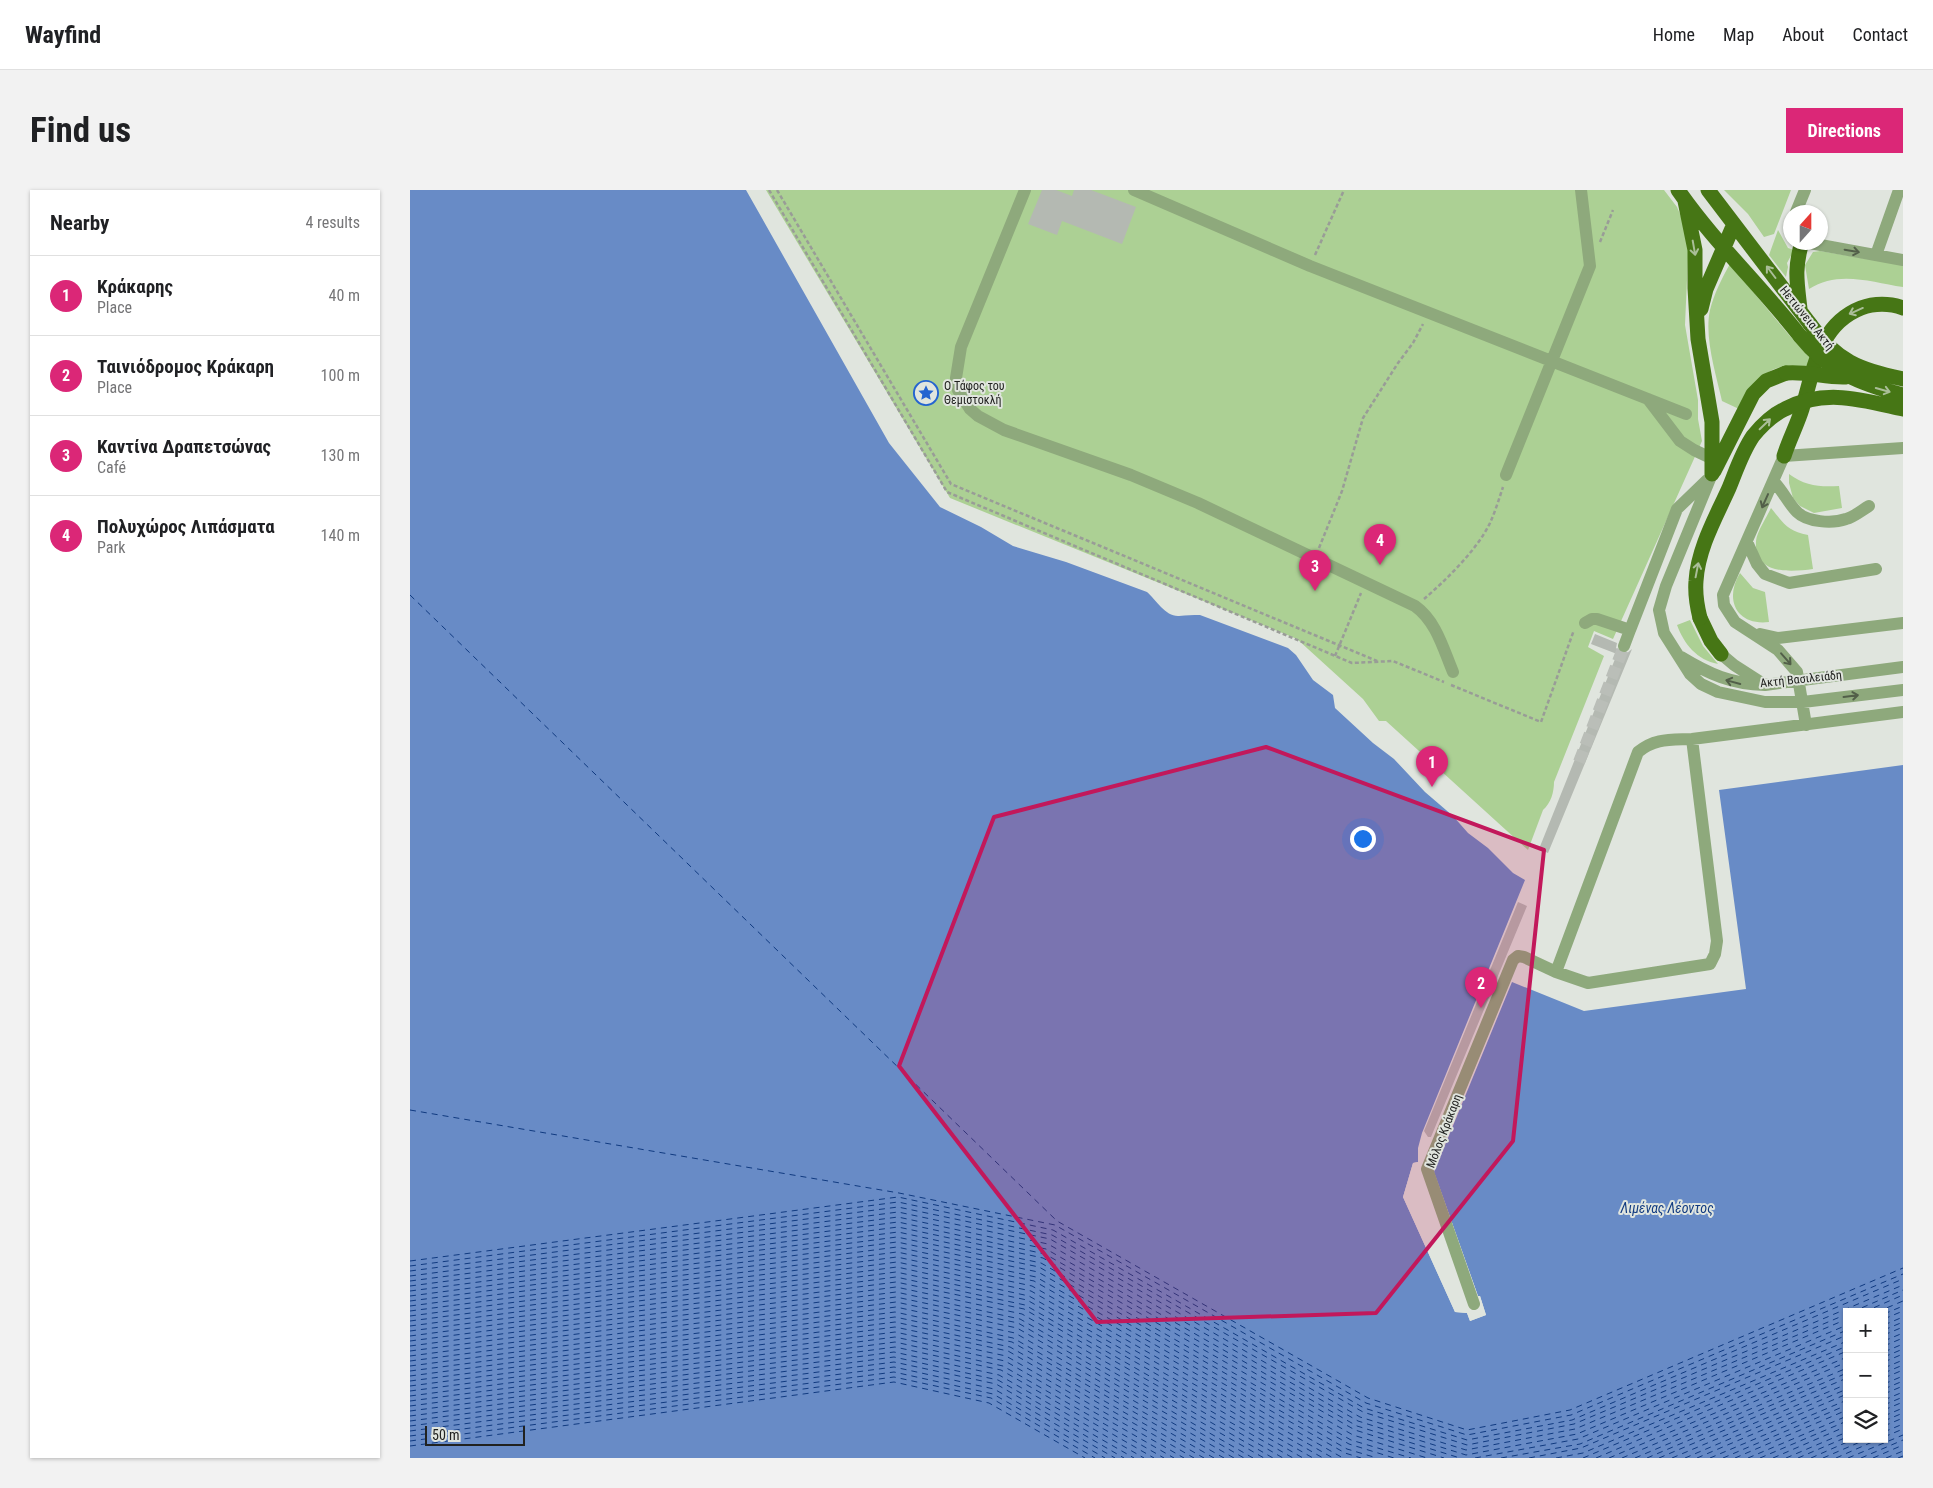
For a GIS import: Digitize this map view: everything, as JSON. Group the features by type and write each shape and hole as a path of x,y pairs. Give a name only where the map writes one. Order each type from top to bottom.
{"main road":[{"name":"Ηετιώνεια Ακτή","path":"1708,190 1800,311 1805,330 1816,356 1834,369 1850,377 1880,389 1903,395"},
{"name":"Ηετιώνεια Ακτή","path":"1681,195 1724,248 1779,309 1841,358 1866,370 1903,379"},
{"path":"1681,195 1695,250 1697,324 1711,414 1712,474"},
{"path":"1697,324 1706,289 1734,224"},
{"path":"1800,250 1797,260 1796,274 1800,311"},
{"path":"1784,456 1801,412 1815,362 1836,323 1849,314 1865,307 1884,304 1903,308"},
{"path":"1712,474 1753,394 1766,381 1786,373 1800,372 1829,377 1850,377"},
{"path":"1721,654 1711,641 1700,618 1695,582 1700,557 1746,448 1762,426 1785,409 1828,396 1843,396 1903,410"}],"street":[{"path":"1025,190 961,347 956,378 958,390 970,409 978,416 1004,430 1131,475 1198,503 1415,606 1425,613 1432,623 1453,672"},
{"path":"1134,190 1310,266 1686,414"},
{"path":"1154,190 1163,203"},
{"path":"1506,475 1590,266 1581,190"},
{"path":"1799,205 1805,190"},
{"path":"1876,255 1899,190"},
{"path":"1828,246 1903,260"},
{"path":"1648,399 1680,441 1712,459"},
{"path":"1903,448 1784,456 1723,595 1724,605 1729,615 1741,628 1778,638 1903,623"},
{"path":"1624,646 1677,509 1712,474"},
{"path":"1678,655 1664,633 1659,617 1660,601 1712,474"},
{"path":"1774,482 1801,515 1814,520 1846,520 1869,506"},
{"path":"1747,542 1757,564 1765,574 1790,583 1876,569"},
{"path":"1580,626 1592,619 1630,630"},
{"path":"1750,631 1785,657 1796,672 1806,725"},
{"path":"1721,654 1734,665 1765,685"},
{"name":"Ακτή Βασιλειάδη","path":"1678,655 1704,671 1744,684 1765,685 1903,667"},
{"name":"Ακτή Βασιλειάδη","path":"1678,655 1695,680 1718,692 1765,702 1803,702 1903,690"},
{"path":"1692,739 1717,941 1715,954 1710,964 1588,983 1556,972 1638,752 1648,743 1903,712"},
{"name":"Μόλος Κράκαρη","path":"1474,1304 1426,1169 1513,960 1518,956 1524,957 1556,972"}],"path":[{"path":"769,190 947,492 1352,663 1393,661 1541,722 1580,626"},
{"path":"777,190 951,484 1378,662"},
{"path":"1310,266 1344,190"},
{"path":"1590,266 1613,210"},
{"path":"1315,559 1342,491 1363,418 1413,343 1429,314"},
{"path":"1415,606 1445,581 1489,525 1506,475"},
{"path":"1335,656 1365,582"}],"highlighted area":[{"path":"1266,747 1544,850 1513,1141 1376,1313 1097,1322 899,1066 994,817"}],"green space":[{"path":"766,190 1664,190 1677,207 1689,235 1685,325 1698,400 1698,419 1702,441 1613,639 1594,631 1588,647 1604,656 1554,782 1552,797 1543,810 1528,850 1386,721 1379,721 1363,699 1297,639 950,498"},
{"path":"1724,190 1791,190 1785,205 1783,205 1783,211 1774,234 1764,237 1748,214"},
{"path":"1778,230 1783,239 1783,250 1794,250 1787,263 1786,277 1769,255"},
{"path":"1820,251 1903,265 1903,287 1867,280 1843,279 1820,283 1809,289 1805,265 1813,252"},
{"path":"1730,264 1789,335 1823,371 1791,366 1772,370 1757,384 1739,409 1722,401 1708,332 1710,310 1718,286"},
{"path":"1789,474 1812,485 1839,486 1842,508 1814,513 1800,506 1793,498"},
{"path":"1771,508 1787,526 1808,535 1813,569 1794,571 1775,569 1767,566 1761,560 1757,552 1756,541"},
{"path":"1740,573 1753,588 1765,592 1769,622 1748,620 1736,609 1733,601 1733,592"},
{"path":"1690,620 1703,646 1718,664 1698,655 1683,639 1677,625"}],"water":[{"name":"Λιμένας Λέοντος","path":"410,190 746,190 889,443 940,507 981,527 1013,546 1066,562 1147,592 1161,607 1174,616 1200,615 1288,648 1296,655 1313,680 1333,695 1335,708 1373,743 1394,759 1468,833 1488,848 1513,873 1525,880 1422,1133 1418,1148 1418,1162 1413,1163 1403,1197 1455,1312 1467,1313 1470,1321 1486,1315 1434,1172 1512,982 1584,1011 1746,989 1719,790 1903,765 1903,1458 410,1458"}],"pier":[{"path":"1418,1162 1415,1165 1405,1196 1457,1309 1469,1310 1472,1318 1483,1313 1434,1172 1486,1315 1470,1321 1467,1313 1455,1312 1403,1197 1413,1163"}],"building":[{"path":"1042,190 1056,190 1072,196 1074,190 1091,190 1136,207 1122,244 1062,221 1057,235 1028,224"},
{"path":"1595,634 1617,643 1616,648 1621,653 1626,654 1632,649 1548,853 1539,849 1617,654 1591,644"},
{"path":"1518,902 1527,906 1431,1137 1428,1137 1424,1131"}],"ferry route":[{"path":"410,595 1057,1221 1368,1398 1467,1430 1570,1410 1903,1268"},
{"path":"410,1110 899,1193 1055,1225 1366,1403 1467,1435 1571,1415 1903,1274"},
{"path":"410,1261 898,1197 1053,1230 1364,1408 1467,1440 1572,1420 1903,1279"},
{"path":"410,1266 898,1202 1052,1235 1363,1412 1467,1445 1574,1424 1903,1285"},
{"path":"410,1271 898,1207 1050,1239 1360,1417 1466,1450 1575,1429 1843,1316"},
{"path":"410,1276 898,1212 1048,1244 1358,1421 1466,1455 1577,1434 1843,1321"},
{"path":"410,1281 898,1217 1046,1249 1357,1426 1460,1458"},
{"path":"410,1286 898,1222 1045,1254 1355,1430 1444,1458"},
{"path":"410,1291 898,1227 1043,1258 1353,1435 1427,1458"},
{"path":"410,1296 898,1232 1041,1263 1351,1440 1411,1458"},
{"path":"410,1301 897,1237 1039,1267 1349,1444 1394,1458"},
{"path":"410,1306 897,1242 1038,1272 1347,1449 1377,1458"},
{"path":"410,1311 897,1247 1036,1277 1345,1453 1361,1458"},
{"path":"410,1316 897,1252 1034,1281 1343,1458"},
{"path":"410,1321 897,1257 1032,1286 1333,1458"},
{"path":"410,1326 897,1262 1031,1291 1323,1458"},
{"path":"410,1331 897,1267 1029,1296 1313,1458"},
{"path":"410,1336 896,1272 1027,1300 1303,1458"},
{"path":"410,1341 896,1277 1025,1305 1293,1458"},
{"path":"410,1346 896,1282 1024,1309 1283,1458"},
{"path":"410,1351 896,1287 1022,1314 1273,1458"},
{"path":"1861,1308 1903,1290"},
{"path":"410,1356 896,1292 1020,1319 1264,1458"},
{"path":"1873,1308 1903,1295"},
{"path":"410,1361 896,1297 1018,1323 1253,1458"},
{"path":"1886,1308 1903,1301"},
{"path":"410,1366 896,1302 1017,1328 1244,1458"},
{"path":"1888,1312 1903,1306"},
{"path":"410,1371 896,1307 1015,1333 1234,1458"},
{"path":"1888,1317 1903,1311"},
{"path":"410,1376 895,1312 1013,1338 1224,1458"},
{"path":"410,1381 895,1317 1012,1342 1214,1458"},
{"path":"1888,1323 1903,1317"},
{"path":"410,1386 895,1322 1010,1347 1204,1458"},
{"path":"1888,1328 1903,1322"},
{"path":"410,1391 895,1327 1008,1351 1194,1458"},
{"path":"1475,1458 1578,1439 1843,1327"},
{"path":"1888,1333 1903,1327"},
{"path":"410,1396 895,1332 1006,1356 1184,1458"},
{"path":"1501,1458 1580,1444 1843,1332"},
{"path":"1888,1339 1903,1333"},
{"path":"410,1401 895,1337 1005,1361 1174,1458"},
{"path":"1529,1458 1581,1448 1843,1337"},
{"path":"1888,1344 1903,1338"},
{"path":"410,1406 895,1342 1003,1366 1164,1458"},
{"path":"1556,1458 1583,1453 1843,1343"},
{"path":"1888,1350 1903,1344"},
{"path":"410,1411 895,1347 1001,1370 1154,1458"},
{"path":"1583,1458 1843,1348"},
{"path":"1888,1355 1903,1349"},
{"path":"410,1416 894,1352 999,1375 1144,1458"},
{"path":"1596,1458 1843,1353"},
{"path":"1888,1360 1903,1354"},
{"path":"410,1421 894,1357 998,1380 1134,1458"},
{"path":"1609,1458 1843,1359"},
{"path":"1888,1366 1903,1360"},
{"path":"410,1426 894,1362 996,1384 1124,1458"},
{"path":"1622,1458 1843,1364"},
{"path":"1888,1371 1903,1365"},
{"path":"410,1431 894,1367 994,1389 1115,1458"},
{"path":"1635,1458 1843,1370"},
{"path":"1888,1376 1903,1370"},
{"path":"410,1436 894,1372 993,1394 1105,1458"},
{"path":"1647,1458 1843,1375"},
{"path":"1888,1382 1903,1376"},
{"path":"410,1441 894,1377 991,1398 1095,1458"},
{"path":"1659,1458 1843,1380"},
{"path":"1888,1387 1903,1381"},
{"path":"410,1446 894,1382 989,1403 1085,1458"},
{"path":"1672,1458 1843,1386"},
{"path":"1888,1392 1903,1386"},
{"path":"1685,1458 1843,1391"},
{"path":"1888,1398 1903,1392"},
{"path":"1697,1458 1843,1396"},
{"path":"1888,1403 1903,1397"},
{"path":"1710,1458 1843,1402"},
{"path":"1888,1408 1903,1402"},
{"path":"1723,1458 1843,1407"},
{"path":"1888,1414 1903,1408"},
{"path":"1735,1458 1843,1412"},
{"path":"1888,1419 1903,1413"},
{"path":"1748,1458 1843,1418"},
{"path":"1888,1424 1903,1418"},
{"path":"1760,1458 1843,1423"},
{"path":"1888,1430 1903,1424"},
{"path":"1773,1458 1843,1428"},
{"path":"1888,1435 1903,1429"},
{"path":"1786,1458 1843,1434"},
{"path":"1848,1458 1903,1435"},
{"path":"1798,1458 1843,1439"},
{"path":"1861,1458 1903,1440"},
{"path":"1811,1458 1845,1443"},
{"path":"1823,1458 1858,1443"},
{"path":"1836,1458 1870,1443"},
{"path":"1873,1458 1903,1445"},
{"path":"1886,1458 1903,1451"},
{"path":"1898,1458 1903,1456"}],"tunnel":[{"path":"1579,762 1624,646"}],"place":[{"name":"Ο Τάφος του Θεμιστοκλή","path":"926,393"},
{"name":"Πολυχώρος Λιπάσματα","path":"1380,565"},
{"name":"Καντίνα Δραπετσώνας","path":"1315,591"},
{"name":"Κράκαρης","path":"1432,787"},
{"name":"Ταινιόδρομος Κράκαρη","path":"1481,1008"}]}
